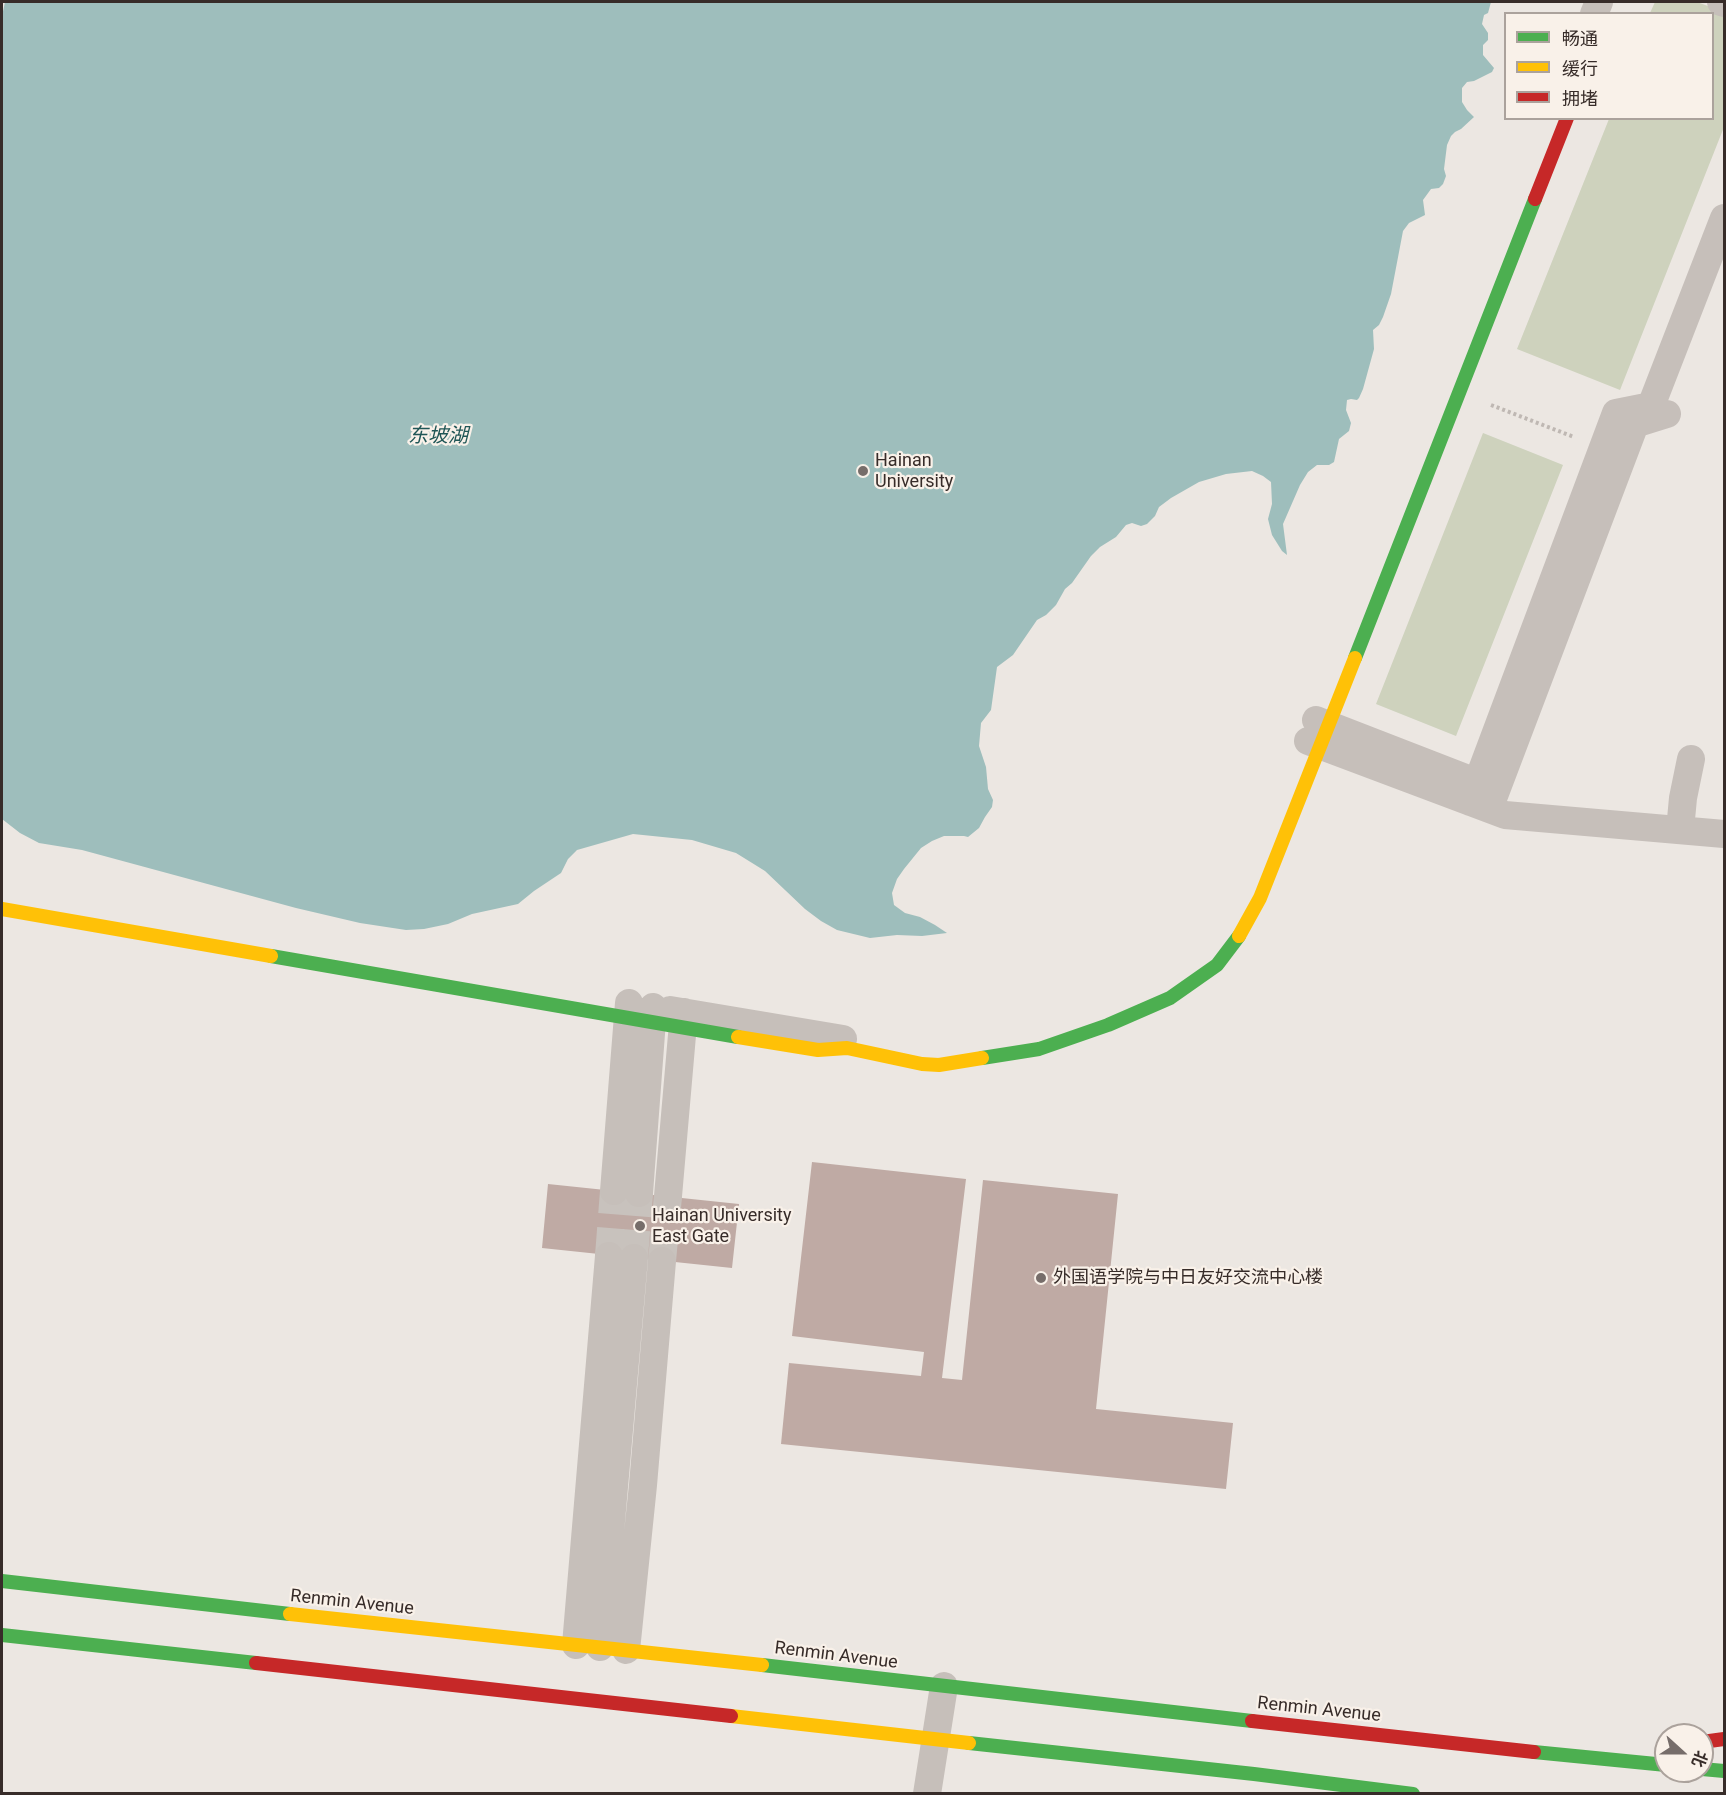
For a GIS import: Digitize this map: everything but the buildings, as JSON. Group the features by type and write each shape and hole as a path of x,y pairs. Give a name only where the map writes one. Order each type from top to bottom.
{"main road":[{"path":"1319,733 1459,393 1566,120"},
{"path":"2,909 640,1013"},
{"name":"Renmin Avenue","path":"2,1581 1654,1764"},
{"path":"2,1635 1254,1774 1413,1794"},
{"path":"1597,1758 1642,1749"}],"street":[{"path":"2,894 640,1013 683,1020 820,1034 935,1058 1041,1041 1070,1033 1110,1017 1150,997 1208,958 1224,940 1245,902 1319,733 1551,120"},
{"path":"1483,796 1616,413 1651,406 1723,229"},
{"path":"1483,796 1635,424 1668,414 1725,270"},
{"path":"1319,733 1483,796 1505,815 1681,820 1725,814"},
{"path":"1681,820 1691,759"},
{"path":"1681,820 1725,834"},
{"path":"640,1013 628,1178 669,1183 683,1020"},
{"path":"601,1648 597,1538 622,1257"},
{"path":"601,1648 637,1543 662,1261"},
{"path":"597,1538 637,1543"},
{"path":"927,1794 944,1686"}],"path":[{"path":"1459,393 1603,448"}],"green space":[{"path":"1655,2 1697,2 1724,12 1724,127 1620,390 1517,349 1609,120 1714,120 1714,12 1650,12"},
{"path":"1483,433 1563,465 1456,736 1376,704"}],"water":[{"name":"东坡湖","path":"5,2 1491,2 1482,24 1488,33 1488,40 1483,45 1483,55 1494,68 1492,72 1467,82 1462,88 1462,102 1474,117 1451,136 1447,145 1444,169 1446,176 1443,184 1439,188 1431,189 1423,200 1425,215 1409,223 1403,231 1391,294 1379,325 1373,330 1374,349 1363,389 1357,400 1347,400 1346,410 1351,423 1349,431 1339,439 1334,462 1329,465 1317,465 1308,472 1300,485 1283,524 1287,555 1272,535 1268,519 1272,504 1271,482 1252,471 1226,474 1199,482 1159,507 1155,516 1147,524 1126,525 1116,537 1100,547 1065,589 1056,605 1037,620 1013,655 997,667 991,710 981,723 979,746 986,767 988,789 993,800 992,807 979,828 968,837 944,836 921,848 897,879 892,893 894,905 905,913 920,917 947,933 870,938 837,930 805,909 765,871 736,853 692,840 633,834 577,850 568,859 561,873 518,904 472,914 448,924 406,930 360,923 296,908 82,850 39,843 20,833 2,819 2,16"}],"tunnel":[{"path":"609,1256 614,1191"},
{"path":"634,1258 639,1193"},
{"path":"662,1261 668,1196"}],"traffic: fast":[{"path":"1355,658 1535,199"},
{"path":"982,1058 1039,1049 1108,1025 1170,998 1217,965 1239,936"},
{"path":"271,956 738,1037"},
{"path":"2,1581 290,1614"},
{"path":"2,1635 256,1663"},
{"path":"762,1665 1252,1721"},
{"path":"969,1743 1413,1794"},
{"path":"1534,1752 1654,1764"},
{"path":"1714,1770 1724,1771"}],"traffic: slow":[{"path":"1239,936 1260,898 1355,658"},
{"path":"2,909 271,956"},
{"path":"738,1037 818,1050 847,1048 922,1064 939,1065 982,1058"},
{"path":"290,1614 762,1665"},
{"path":"731,1716 969,1743"}],"traffic: jam":[{"path":"1535,199 1566,120"},
{"path":"256,1663 731,1716"},
{"path":"1252,1721 1534,1752"},
{"path":"1714,1740 1724,1739"}],"place":[{"name":"Hainan University","path":"863,471"},
{"name":"Hainan University East Gate","path":"640,1226"},
{"name":"外国语学院与中日友好交流中心楼","path":"1041,1278"}]}
